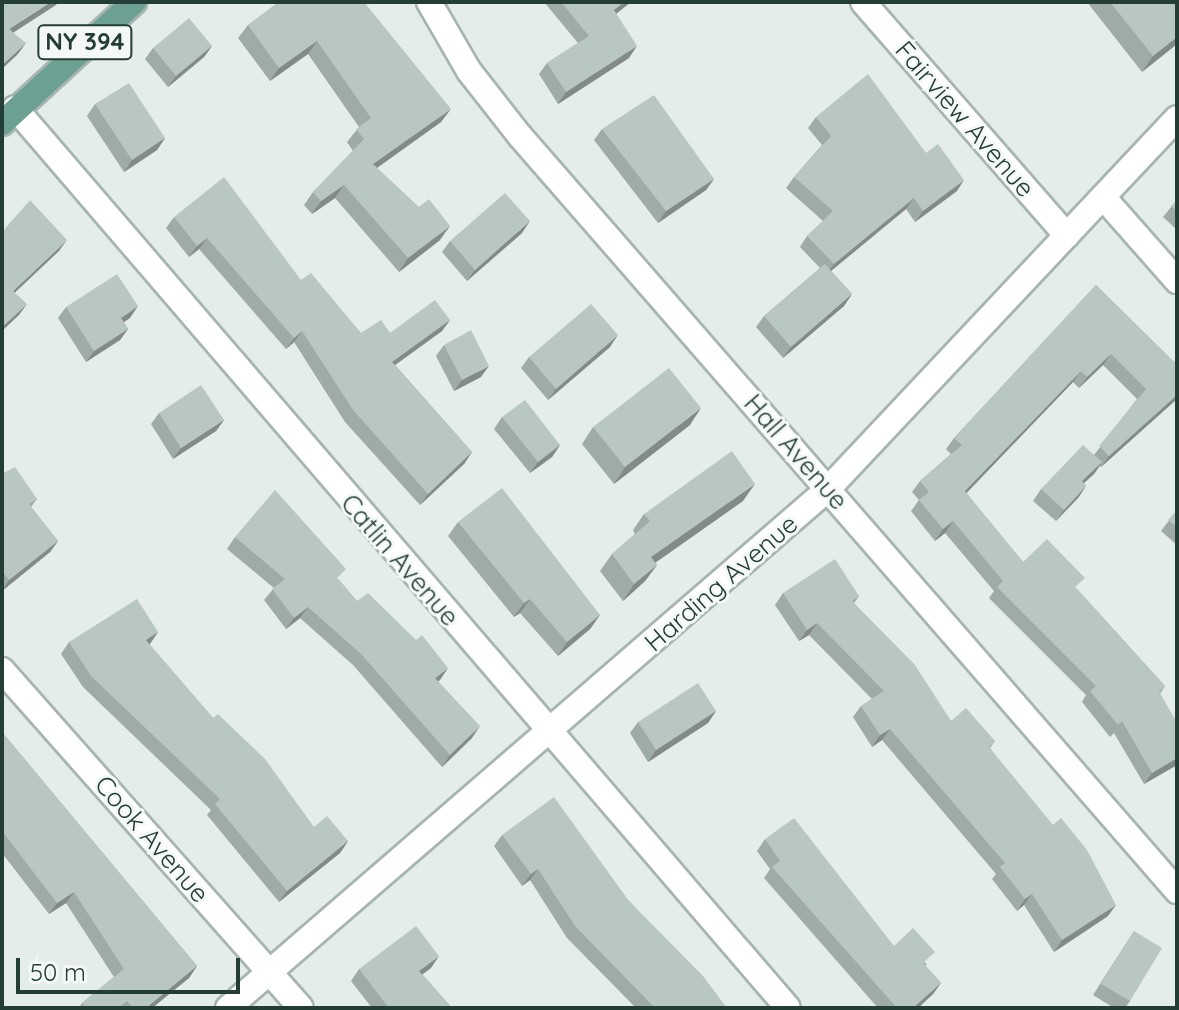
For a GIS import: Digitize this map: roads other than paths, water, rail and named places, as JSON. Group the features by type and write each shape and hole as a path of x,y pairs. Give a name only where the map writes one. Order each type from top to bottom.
{"main road":[{"name":"NY 394","path":"8,116 134,2"}],"street":[{"name":"Hall Avenue","path":"429,2 469,71 520,136 1177,891"},
{"name":"Fairview Avenue","path":"863,2 1067,236"},
{"name":"Catlin Avenue","path":"8,116 788,1008"},
{"name":"Harding Avenue","path":"228,1008 550,733 828,489 1177,118"},
{"path":"1103,197 1177,281"},
{"name":"Cook Avenue","path":"2,670 301,1008"}]}
